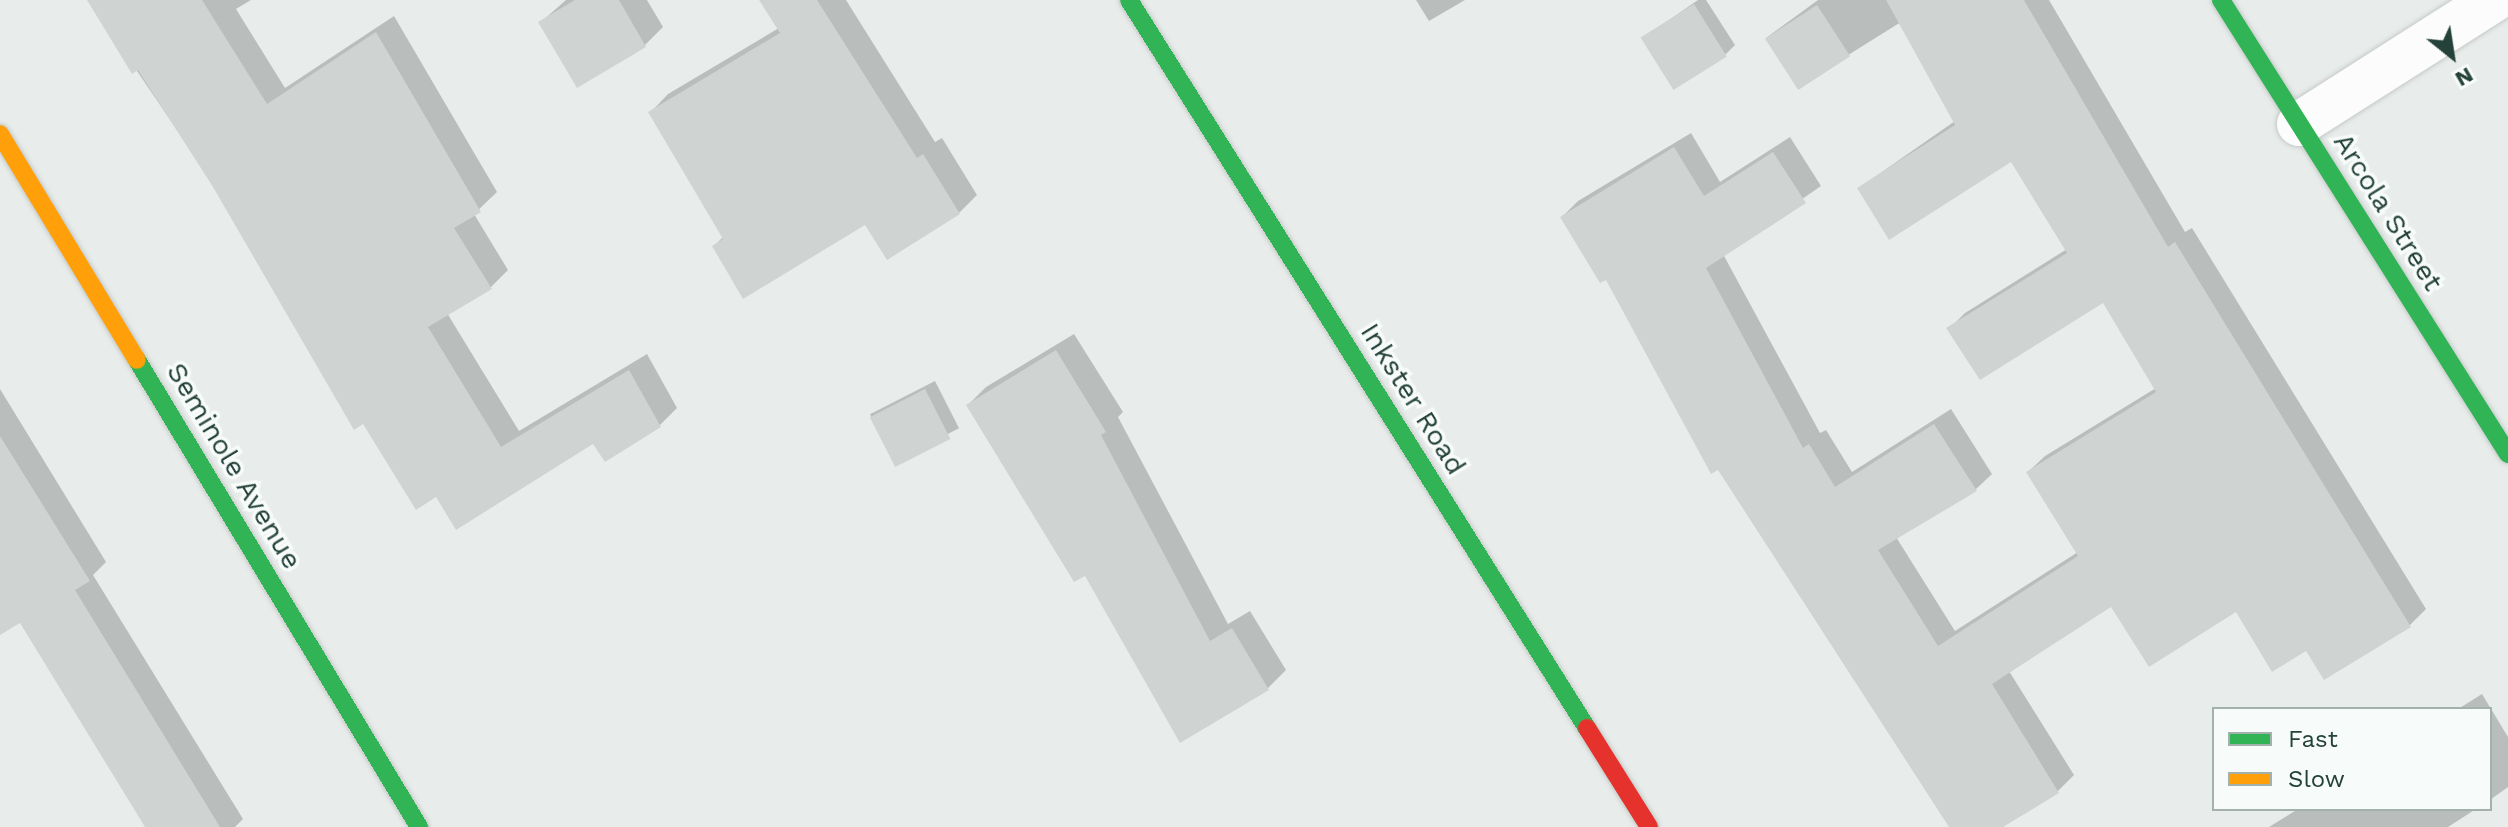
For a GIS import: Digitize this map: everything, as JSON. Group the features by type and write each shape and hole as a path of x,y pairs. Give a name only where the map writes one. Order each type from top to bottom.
{"street":[{"name":"Inkster Road","path":"1129,0 1649,827"},
{"name":"Arcola Street","path":"2221,0 2508,454"},
{"path":"2299,124 2494,0"},
{"name":"Seminole Avenue","path":"0,134 419,827"}],"building":[{"path":"87,0 202,0 267,104 376,32 481,212 454,228 492,289 428,327 501,447 629,370 661,427 605,462 593,444 456,530 436,497 416,510 363,424 354,430 213,187 138,70 132,74"},
{"path":"575,0 619,0 646,47 577,88 538,22"},
{"path":"759,0 817,0 917,158 923,154 960,214 887,260 865,225 743,299 712,246 723,239 648,112 780,33"},
{"path":"1886,0 2024,0 2168,247 2175,242 2411,627 2324,680 2306,651 2272,672 2236,612 2149,667 2111,607 1992,684 2059,793 2003,827 1949,827 1718,470 1711,474 1606,280 1600,283 1560,217 1674,147 1704,196 1773,152 1806,203 1706,268 1803,448 1809,444 1835,487 1934,424 1977,491 1878,550 1938,646 2078,556 2026,472 2156,392 2103,303 1980,380 1946,328 2067,253 2011,162 1889,240 1857,188 1955,125"},
{"path":"1694,4 1727,57 1673,90 1641,37"},
{"path":"1817,5 1850,56 1798,90 1765,39"},
{"path":"1056,350 1106,432 1101,435 1210,641 1232,628 1269,690 1180,743 1085,576 1074,582 966,405"},
{"path":"925,389 950,439 895,467 870,417"},
{"path":"0,436 90,581 75,590 220,827 145,827 20,623 0,635"}],"traffic: fast":[{"path":"1129,0 1587,728"},
{"path":"2221,0 2508,454"},
{"path":"137,360 419,827"}],"traffic: slow":[{"path":"0,134 137,360"}],"traffic: jam":[{"path":"1587,728 1649,827"}]}
